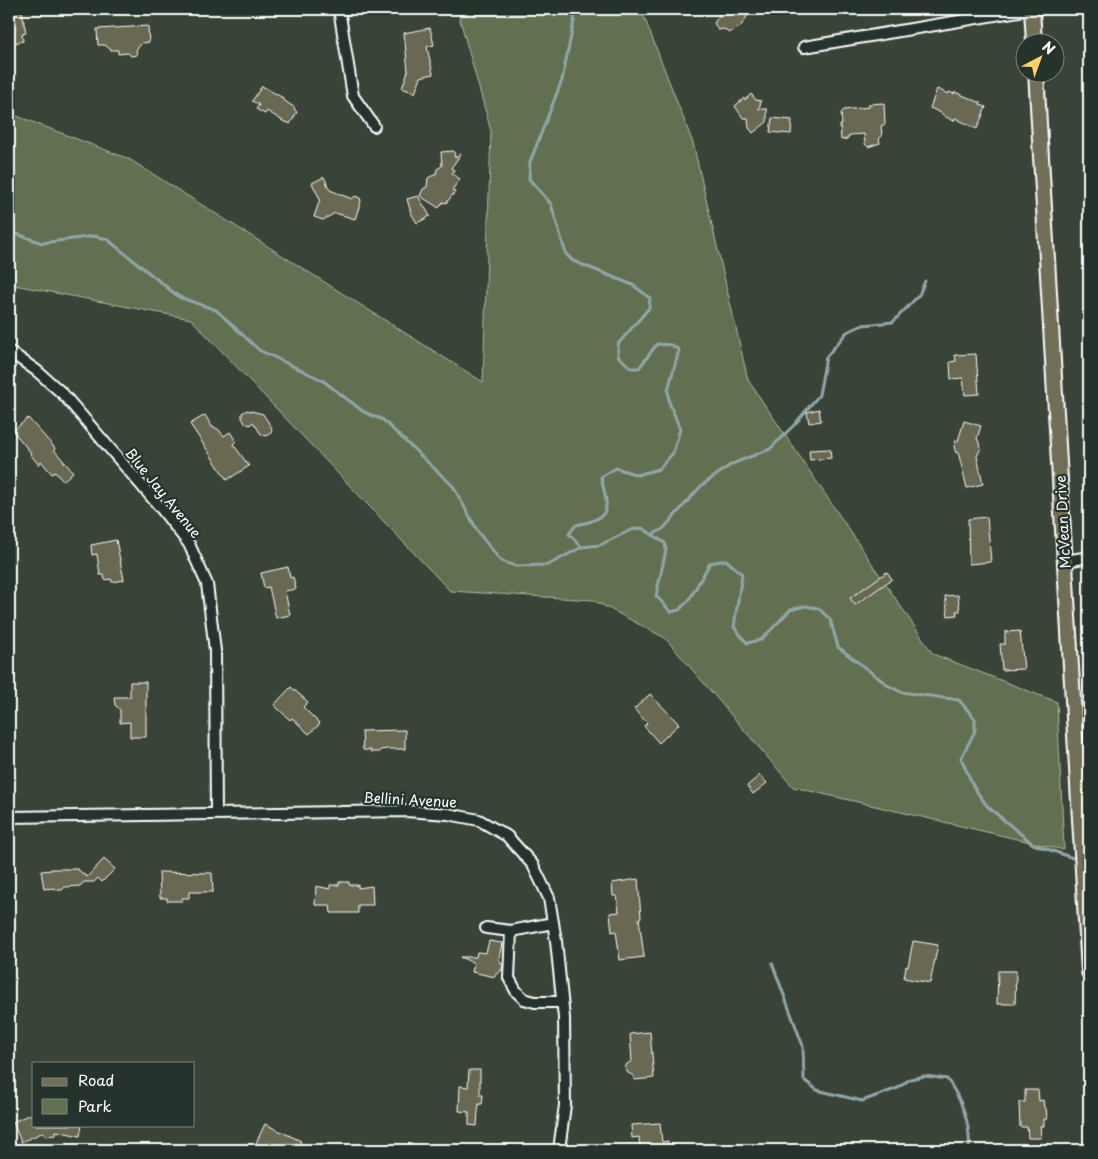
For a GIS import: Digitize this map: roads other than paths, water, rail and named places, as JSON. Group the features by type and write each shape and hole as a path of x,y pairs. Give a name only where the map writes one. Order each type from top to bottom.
{"main road":[{"path":"1031,9 1033,32"},
{"name":"McVean Drive","path":"1037,82 1089,972"}],"street":[{"path":"339,9 354,96 374,126"},
{"path":"804,48 1031,9"},
{"name":"Blue Jay Avenue","path":"9,351 37,371 63,394 160,507 189,544 207,584 215,651 216,813"},
{"path":"1066,561 1089,557"},
{"name":"Bellini Avenue","path":"9,817 406,811 448,814 480,820 507,836 533,865 550,898 562,1002 565,1105 559,1150"},
{"path":"486,928 511,931 553,922"},
{"path":"511,931 509,978 516,991 524,999 536,1002 562,1002"}],"waterway":[{"path":"578,9 562,80 530,162 529,179 551,204 566,254 573,261 633,285 650,298 649,308 618,344 618,356 631,368 639,368 657,344 671,345 679,350 668,390 669,402 680,429 673,453 659,469 637,475 616,468 601,477 606,504 605,510 597,519 576,525 569,534 582,547"},
{"path":"9,231 42,243 95,236 107,239 179,297 216,310 259,350 322,380 364,412 383,420 453,486 478,532 501,561 516,566 548,565 582,547 600,545 631,530 642,528 665,543 666,550 656,596 671,612 679,610 689,600 710,563 726,560 742,574 734,627 747,643 761,640 790,610 805,606 818,608 830,619 838,647 889,686 901,692 959,700 975,719 975,731 961,758 974,788 988,807 1033,844 1073,858"},
{"path":"653,534 663,529 701,486 732,464 770,449 795,424 819,395 826,357 847,332 863,325 893,322 919,295 925,281"},
{"path":"772,963 803,1046 804,1080 817,1090 862,1101 898,1088 910,1079 925,1076 947,1079 957,1095 967,1122 969,1150"}]}
